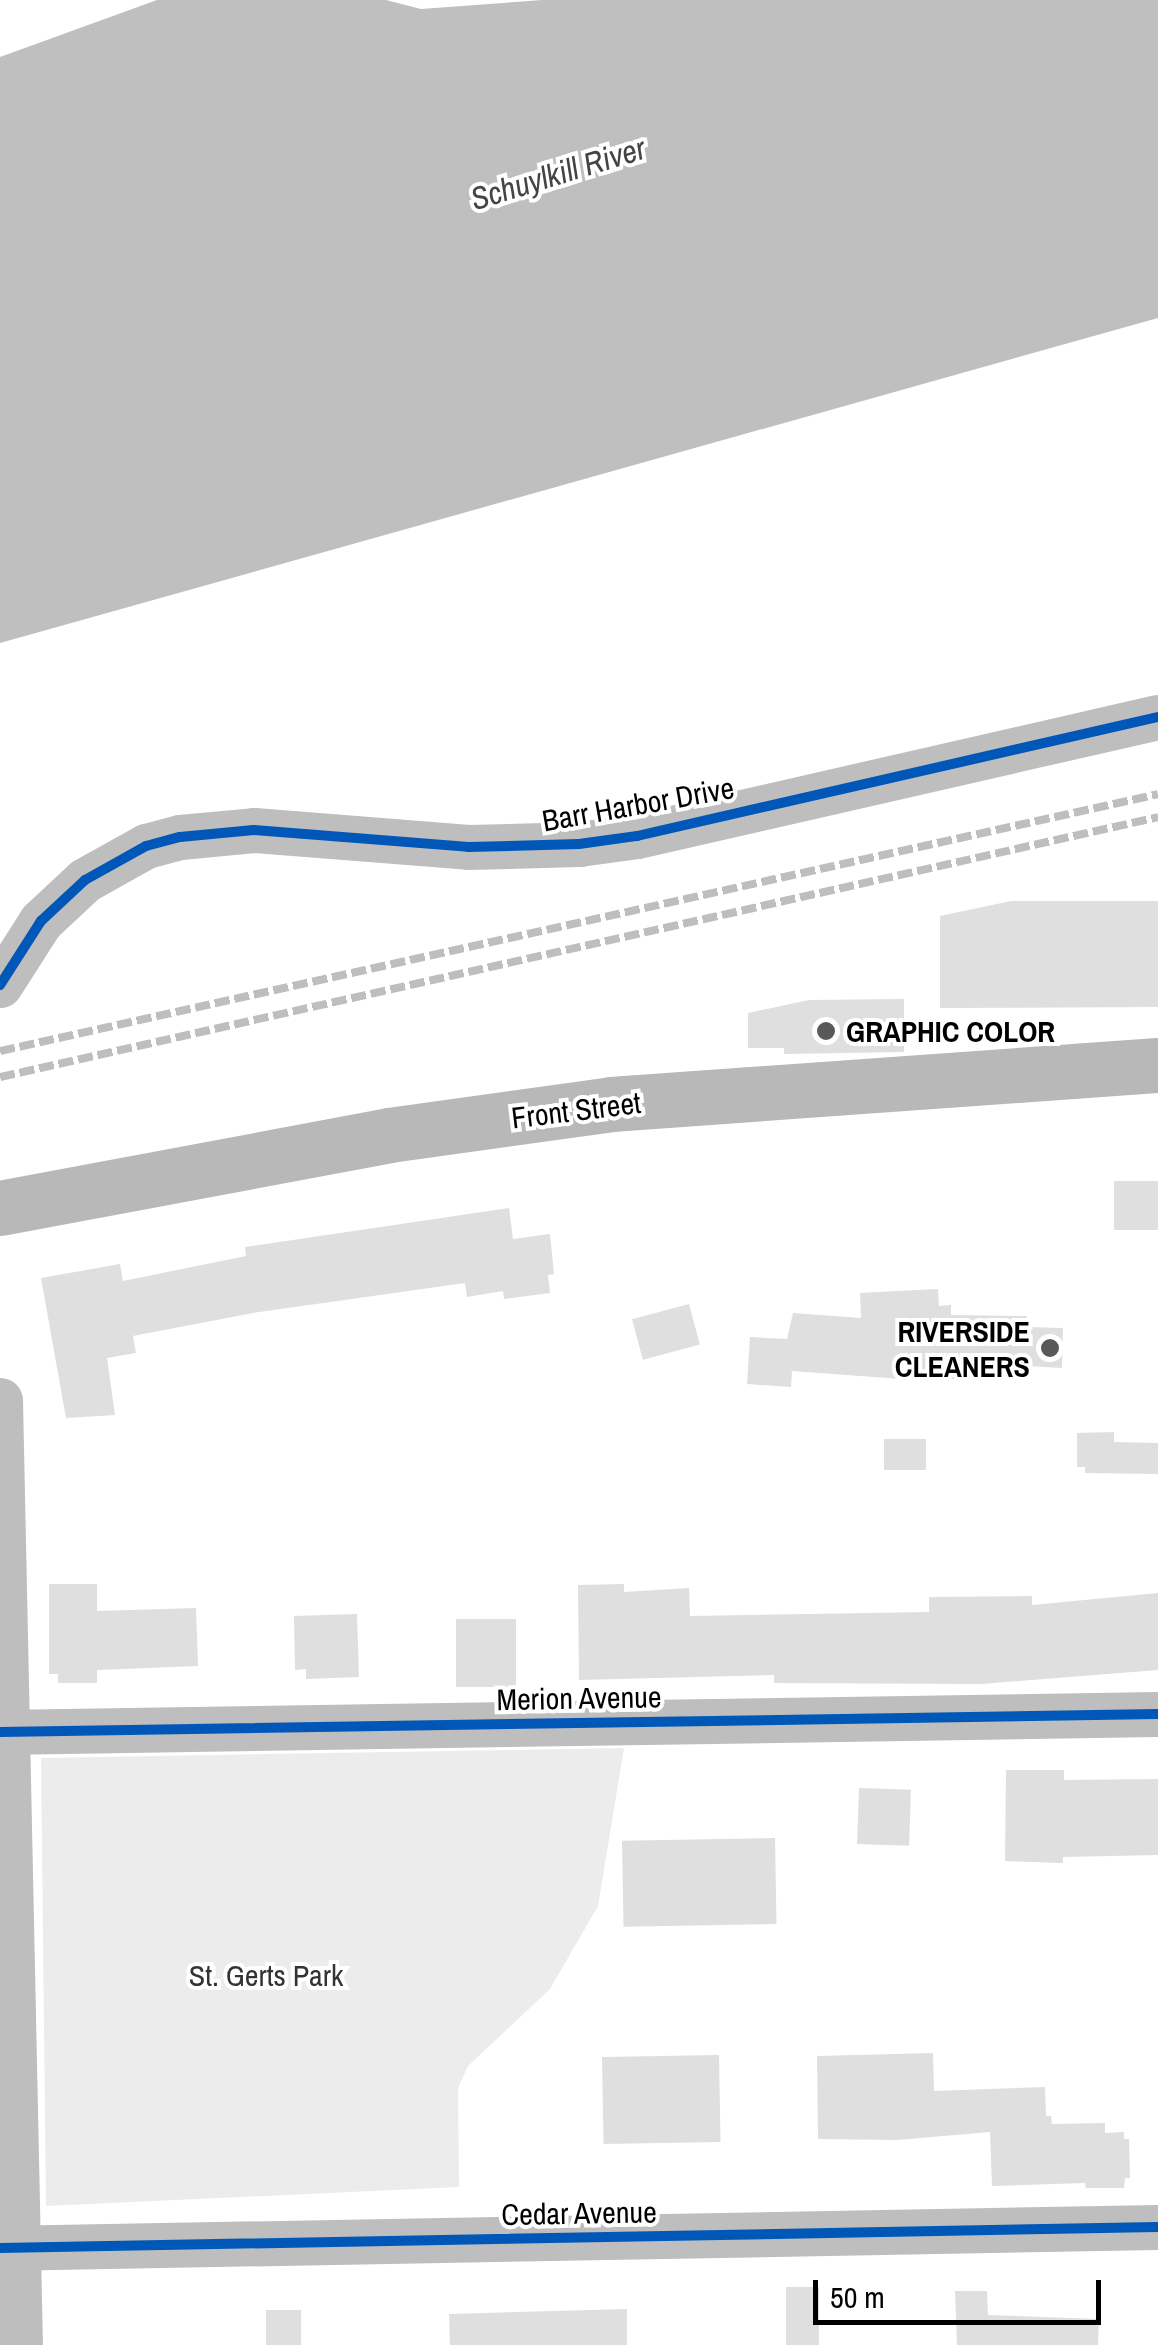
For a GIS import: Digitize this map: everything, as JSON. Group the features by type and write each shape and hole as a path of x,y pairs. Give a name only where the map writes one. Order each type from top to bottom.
{"main road":[{"name":"Front Street","path":"0,1208 388,1135 612,1104 1158,1065"}],"street":[{"name":"Barr Harbor Drive","path":"0,985 40,920 85,880 146,846 180,837 254,830 468,847 579,844 637,836 1158,718"},
{"path":"0,1400 9,2248 20,2345"},
{"name":"Merion Avenue","path":"4,1732 1158,1714"},
{"name":"Cedar Avenue","path":"9,2248 1158,2227"}],"green space":[{"name":"St. Gerts Park","path":"624,1748 598,1906 550,1989 468,2066 458,2088 459,2187 46,2206 41,1758"}],"water":[{"name":"Schuylkill River","path":"157,0 386,0 421,9 542,0 1158,0 1158,318 0,643 0,57"}],"building":[{"path":"1011,901 1158,901 1158,1007 940,1008 940,916"},
{"name":"GRAPHIC COLOR","path":"904,999 904,1052 784,1054 784,1048 748,1048 748,1013 809,1000"},
{"path":"1114,1181 1158,1181 1158,1230 1114,1230"},
{"path":"509,1208 513,1239 550,1234 554,1274 548,1275 550,1293 504,1299 503,1291 467,1297 465,1283 253,1313 133,1336 136,1353 107,1358 115,1415 66,1418 41,1278 120,1264 123,1281 246,1256 245,1247"},
{"path":"938,1289 939,1306 951,1305 951,1315 1027,1316 1027,1327 1063,1328 1062,1368 1026,1366 1026,1379 901,1379 792,1371 791,1387 747,1384 750,1337 787,1339 793,1313 861,1318 860,1293"},
{"path":"689,1304 700,1345 643,1360 632,1319"},
{"path":"1114,1432 1114,1442 1158,1443 1158,1474 1085,1473 1085,1467 1077,1467 1077,1433"},
{"path":"884,1439 926,1439 926,1470 884,1470"},
{"path":"49,1584 97,1584 97,1611 196,1608 198,1666 97,1670 97,1683 58,1683 58,1674 49,1674"},
{"path":"624,1584 624,1592 689,1588 690,1616 929,1612 929,1597 1032,1596 1032,1605 1158,1593 1158,1670 981,1684 774,1683 774,1675 579,1680 578,1585"},
{"path":"357,1614 359,1677 306,1679 306,1669 295,1670 294,1616"},
{"path":"456,1619 516,1619 516,1687 456,1687"},
{"path":"1006,1770 1064,1770 1064,1780 1158,1779 1158,1855 1063,1857 1063,1863 1005,1861"},
{"path":"859,1788 911,1790 909,1846 857,1844"},
{"path":"775,1838 777,1924 624,1927 622,1841"},
{"path":"933,2053 934,2091 1045,2087 1046,2116 1051,2116 1052,2124 1105,2123 1105,2133 1124,2132 1124,2139 1129,2139 1130,2178 1125,2178 1124,2188 1086,2188 1085,2183 992,2186 990,2132 897,2140 818,2139 817,2056"},
{"path":"719,2055 721,2142 604,2144 602,2057"},
{"path":"786,2287 819,2287 819,2345 786,2345"},
{"path":"955,2291 987,2291 988,2315 1099,2319 1098,2345 957,2345"},
{"path":"627,2309 627,2345 450,2345 449,2314"},
{"path":"266,2310 301,2310 301,2345 266,2345"}],"railway":[{"path":"0,1051 1158,794"},
{"path":"0,1077 1158,817"}],"cycle path":[{"path":"0,985 41,921 85,880 146,846 180,837 254,830 468,847 579,844 637,836 1158,717"},
{"path":"0,1732 1158,1714"},
{"path":"0,2248 1158,2227"}],"place":[{"name":"GRAPHIC COLOR","path":"826,1031"},
{"name":"RIVERSIDE CLEANERS","path":"1050,1348"}]}
